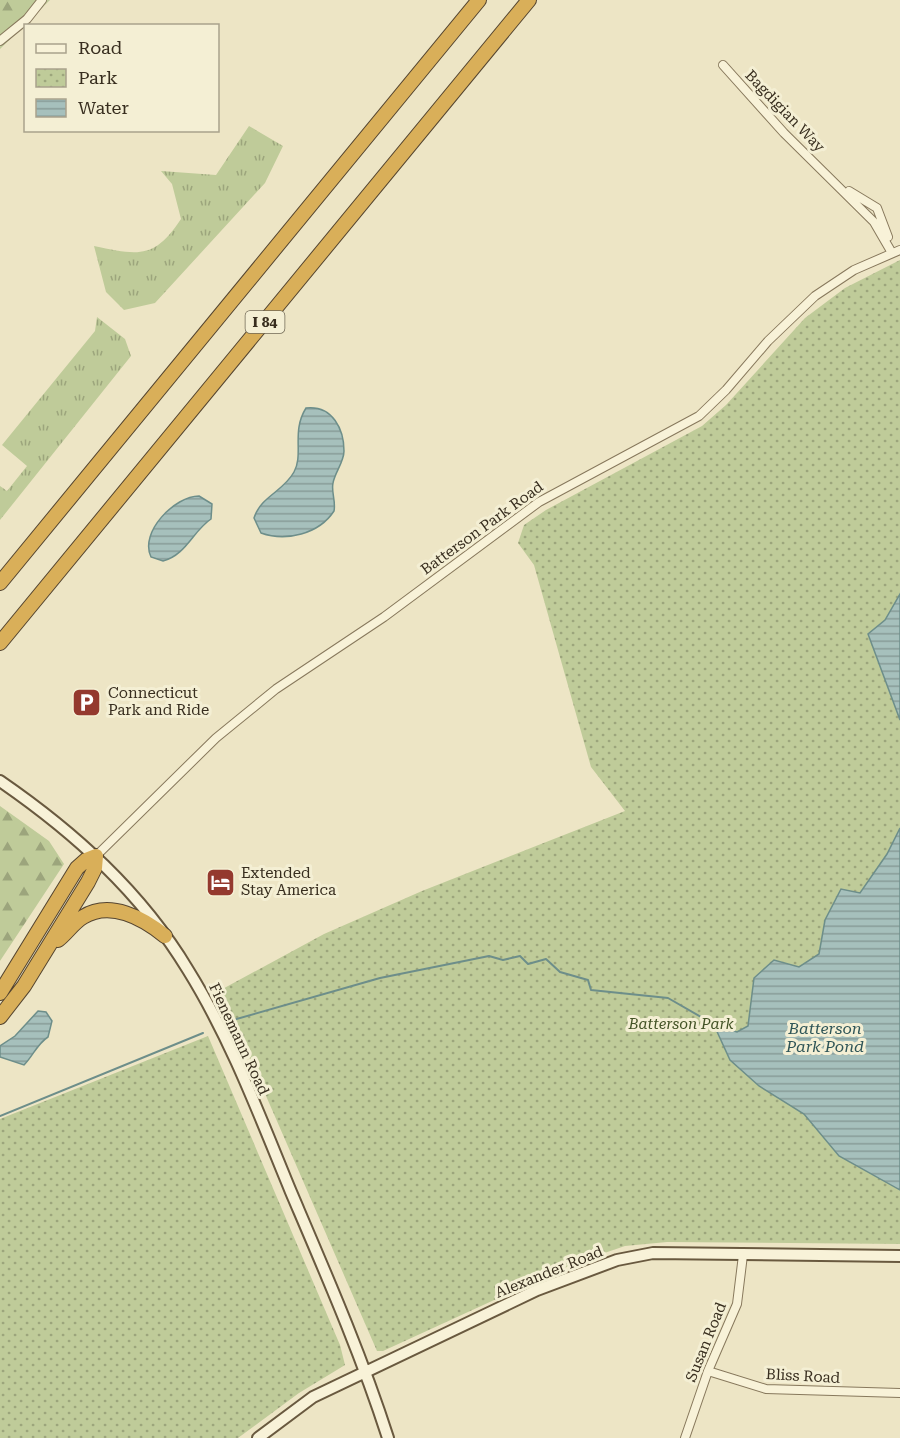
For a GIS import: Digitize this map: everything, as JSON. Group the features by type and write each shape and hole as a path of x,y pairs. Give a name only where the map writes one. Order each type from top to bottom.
{"highway":[{"name":"I 84","path":"0,583 479,0"},
{"name":"I 84","path":"0,643 529,0"},
{"path":"0,1017 47,948 93,872 96,856"},
{"path":"0,993 77,868 86,860 96,856"},
{"path":"47,948 81,918 102,910 133,916 165,936"}],"main road":[{"name":"Fienemann Road","path":"0,781 40,809 96,856 165,936 196,983 230,1049 366,1370 388,1438"},
{"name":"Alexander Road","path":"258,1438 313,1397 366,1370 537,1290 617,1260 653,1253 900,1256"}],"street":[{"path":"0,41 27,19 42,0"},
{"name":"Bagdigian Way","path":"723,65 783,133 828,174 877,208 896,251"},
{"name":"Batterson Park Road","path":"96,856 216,738 253,706 384,617 539,502 699,416 726,390 768,341 807,303 854,270 896,251"},
{"name":"Susan Road","path":"685,1438 708,1371 737,1304 743,1255"},
{"name":"Bliss Road","path":"708,1371 766,1389 900,1393"}],"green space":[{"path":"0,0 50,0 24,24 0,49"},
{"path":"249,126 283,146 265,183 155,303 124,310 106,292 94,246 134,252 153,248 162,242 181,219 172,184 161,171 216,175"},
{"name":"Batterson Park","path":"900,260 900,1244 667,1242 625,1246 575,1263 383,1351 377,1351 243,1043 217,992 324,934 422,891 625,811 591,767 534,565 518,543 524,525 546,510 702,426 726,405 805,318 845,288"},
{"path":"97,317 125,339 131,356 0,520 0,486 7,491 27,466 2,445 95,331"},
{"path":"0,806 49,841 64,864 0,961"},
{"path":"208,1036 340,1345 345,1365 299,1393 238,1438 0,1438 0,1119"}],"water":[{"path":"306,408 323,410 330,415 342,435 344,455 334,479 334,511 320,525 301,534 281,537 261,533 254,518 262,504 284,485 294,472 298,458 299,426"},
{"path":"199,496 212,504 211,519 178,554 163,561 151,557 150,537 162,517 180,502"},
{"path":"900,594 900,720 868,634 885,620"},
{"name":"Batterson Park Pond","path":"900,828 900,1190 839,1156 804,1114 759,1086 730,1060 714,1025 737,1032 748,1026 754,978 774,960 799,967 819,954 825,920 841,889 860,893 887,854"},
{"path":"38,1011 46,1012 52,1021 48,1037 24,1065 0,1057 0,1046 15,1036"}],"waterway":[{"path":"233,1020 380,978 489,956 503,960 520,956 528,964 546,959 560,972 588,980 591,990 668,998 715,1025"},
{"path":"0,1116 203,1033"}],"place":[{"name":"Connecticut Park and Ride","path":"87,702"},
{"name":"Extended Stay America","path":"220,882"}]}
